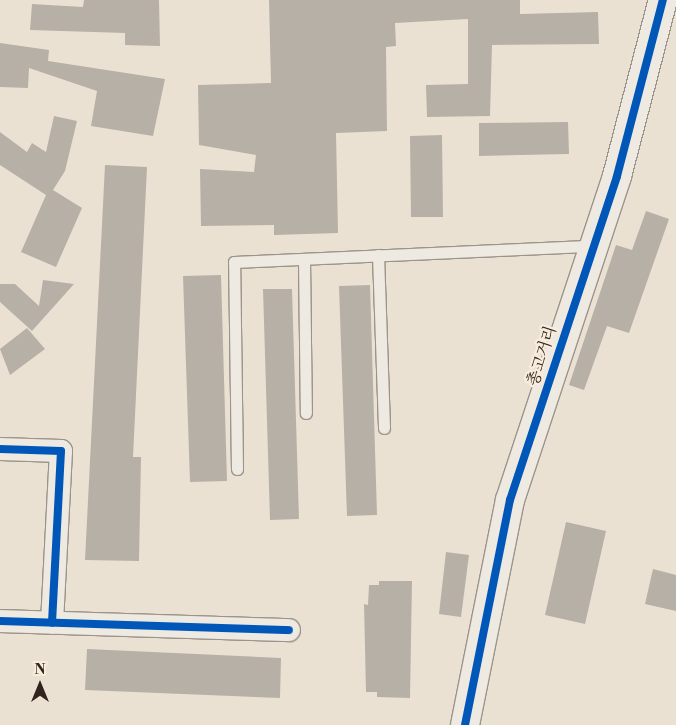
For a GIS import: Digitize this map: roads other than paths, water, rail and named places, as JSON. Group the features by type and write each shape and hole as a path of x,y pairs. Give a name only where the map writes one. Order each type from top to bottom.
{"street":[{"name":"총고거리","path":"465,725 510,500 592,246 617,176 663,0"},
{"path":"0,450 61,451 52,623"},
{"path":"0,621 289,630"}],"lane":[{"path":"237,469 234,262 592,246"},
{"path":"378,255 384,428"},
{"path":"304,259 306,413"}]}
